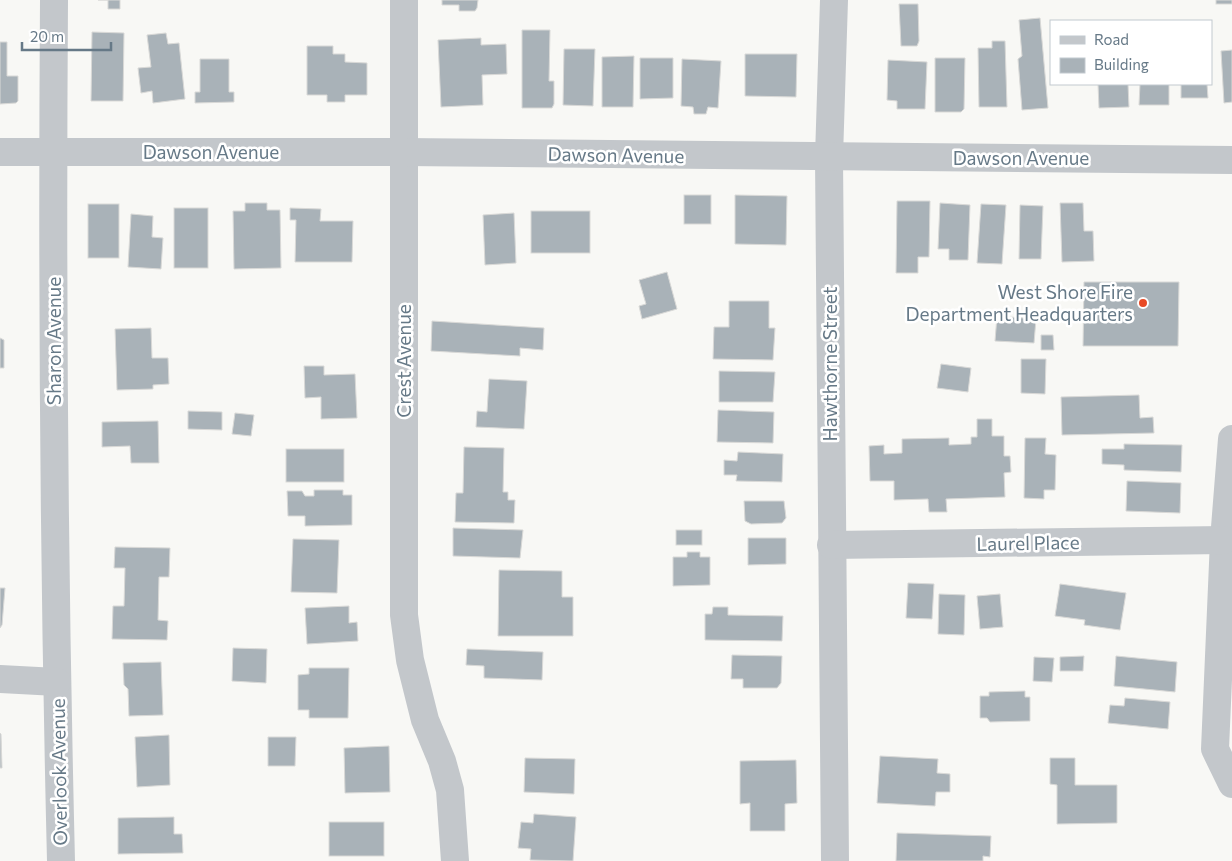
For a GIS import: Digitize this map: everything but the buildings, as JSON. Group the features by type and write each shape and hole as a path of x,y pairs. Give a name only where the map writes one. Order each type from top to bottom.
{"street":[{"name":"Sharon Avenue","path":"54,0 53,152 57,682"},
{"name":"Crest Avenue","path":"404,0 404,615 410,660 425,720 442,761 450,790 455,861"},
{"name":"Hawthorne Street","path":"834,0 829,158 835,861"},
{"name":"Dawson Avenue","path":"0,152 404,152 829,158 1232,160"},
{"path":"1232,439 1224,540 1215,749 1232,784"},
{"name":"Laurel Place","path":"831,545 1224,540"},
{"path":"0,679 57,682"},
{"name":"Overlook Avenue","path":"57,682 61,861"}],"place":[{"name":"West Shore Fire Department Headquarters","path":"1143,303"}]}
